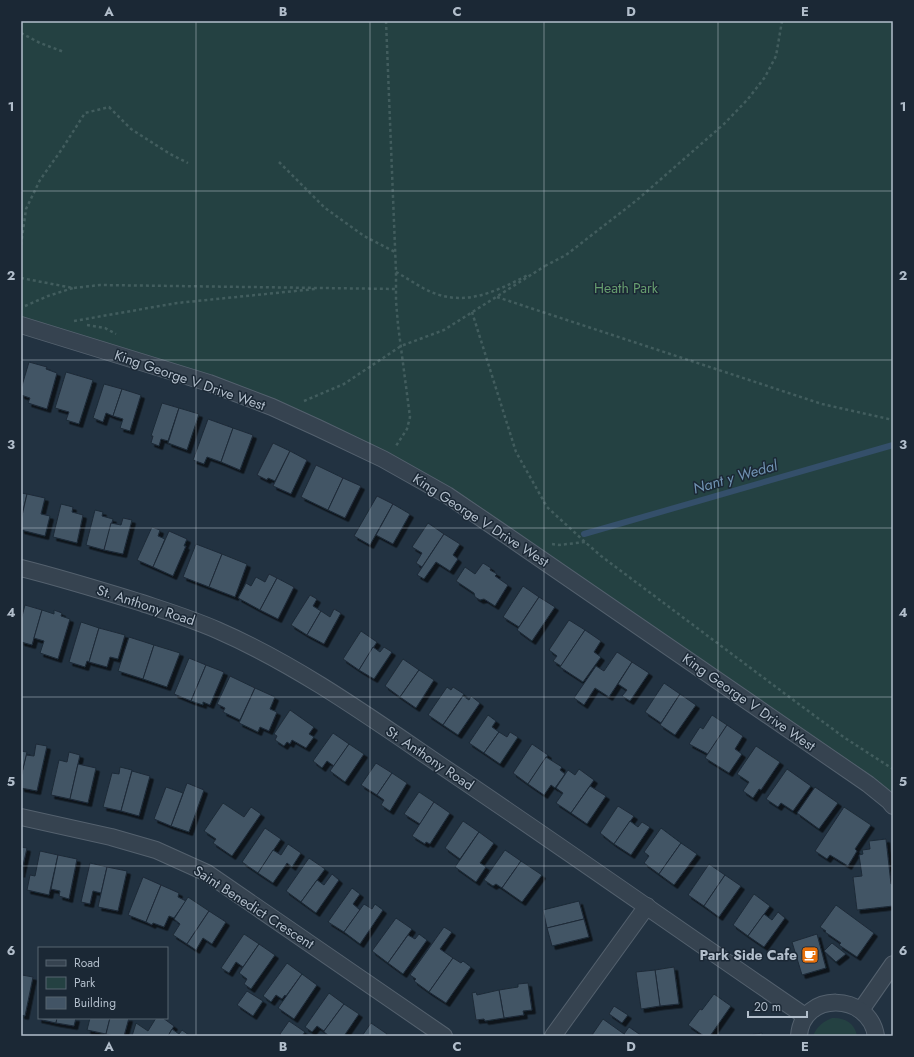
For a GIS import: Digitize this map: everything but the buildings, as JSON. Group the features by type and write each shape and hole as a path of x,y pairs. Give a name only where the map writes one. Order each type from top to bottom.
{"street":[{"name":"King George V Drive West","path":"21,325 209,383 272,407 383,459 447,495 861,780 893,806"},
{"name":"St. Anthony Road","path":"21,568 98,589 189,619 218,630 283,663 399,737 805,1016"},
{"name":"Saint Benedict Crescent","path":"21,817 112,837 156,850 207,873 444,1036"},
{"path":"553,1036 647,906"},
{"path":"861,1010 893,964"},
{"path":"798,1036 805,1016 822,1005 833,1002 844,1002 861,1010 872,1023 876,1036"}],"path":[{"path":"383,459 399,443 407,429 410,417 398,325 386,21"},
{"path":"396,272 424,289 444,296 461,299 477,297 505,287 566,255 637,200 724,124 748,99 765,77 776,56 782,21"},
{"path":"21,33 40,44 64,52"},
{"path":"21,245 26,209 40,180 85,113 109,107 131,129 170,154 188,163"},
{"path":"279,162 326,208 364,236 395,252"},
{"path":"301,403 344,384 401,346 444,330 545,266"},
{"path":"21,278 73,288"},
{"path":"25,306 48,296 73,288 100,284 396,289"},
{"path":"78,323 72,322 177,303 327,288"},
{"path":"497,296 822,404 893,420"},
{"path":"21,306 31,308"},
{"path":"472,312 516,452 547,507 584,542 608,561 845,738 893,769"},
{"path":"85,324 105,328 117,334"}],"green space":[{"name":"Heath Park","path":"21,21 893,21 893,795 377,450 21,320"},
{"path":"832,1018 845,1020 851,1024 856,1031 857,1036 813,1036 821,1025"}],"waterway":[{"name":"Nant y Wedal","path":"584,534 893,445"}],"place":[{"name":"Park Side Cafe","path":"810,955"}]}
